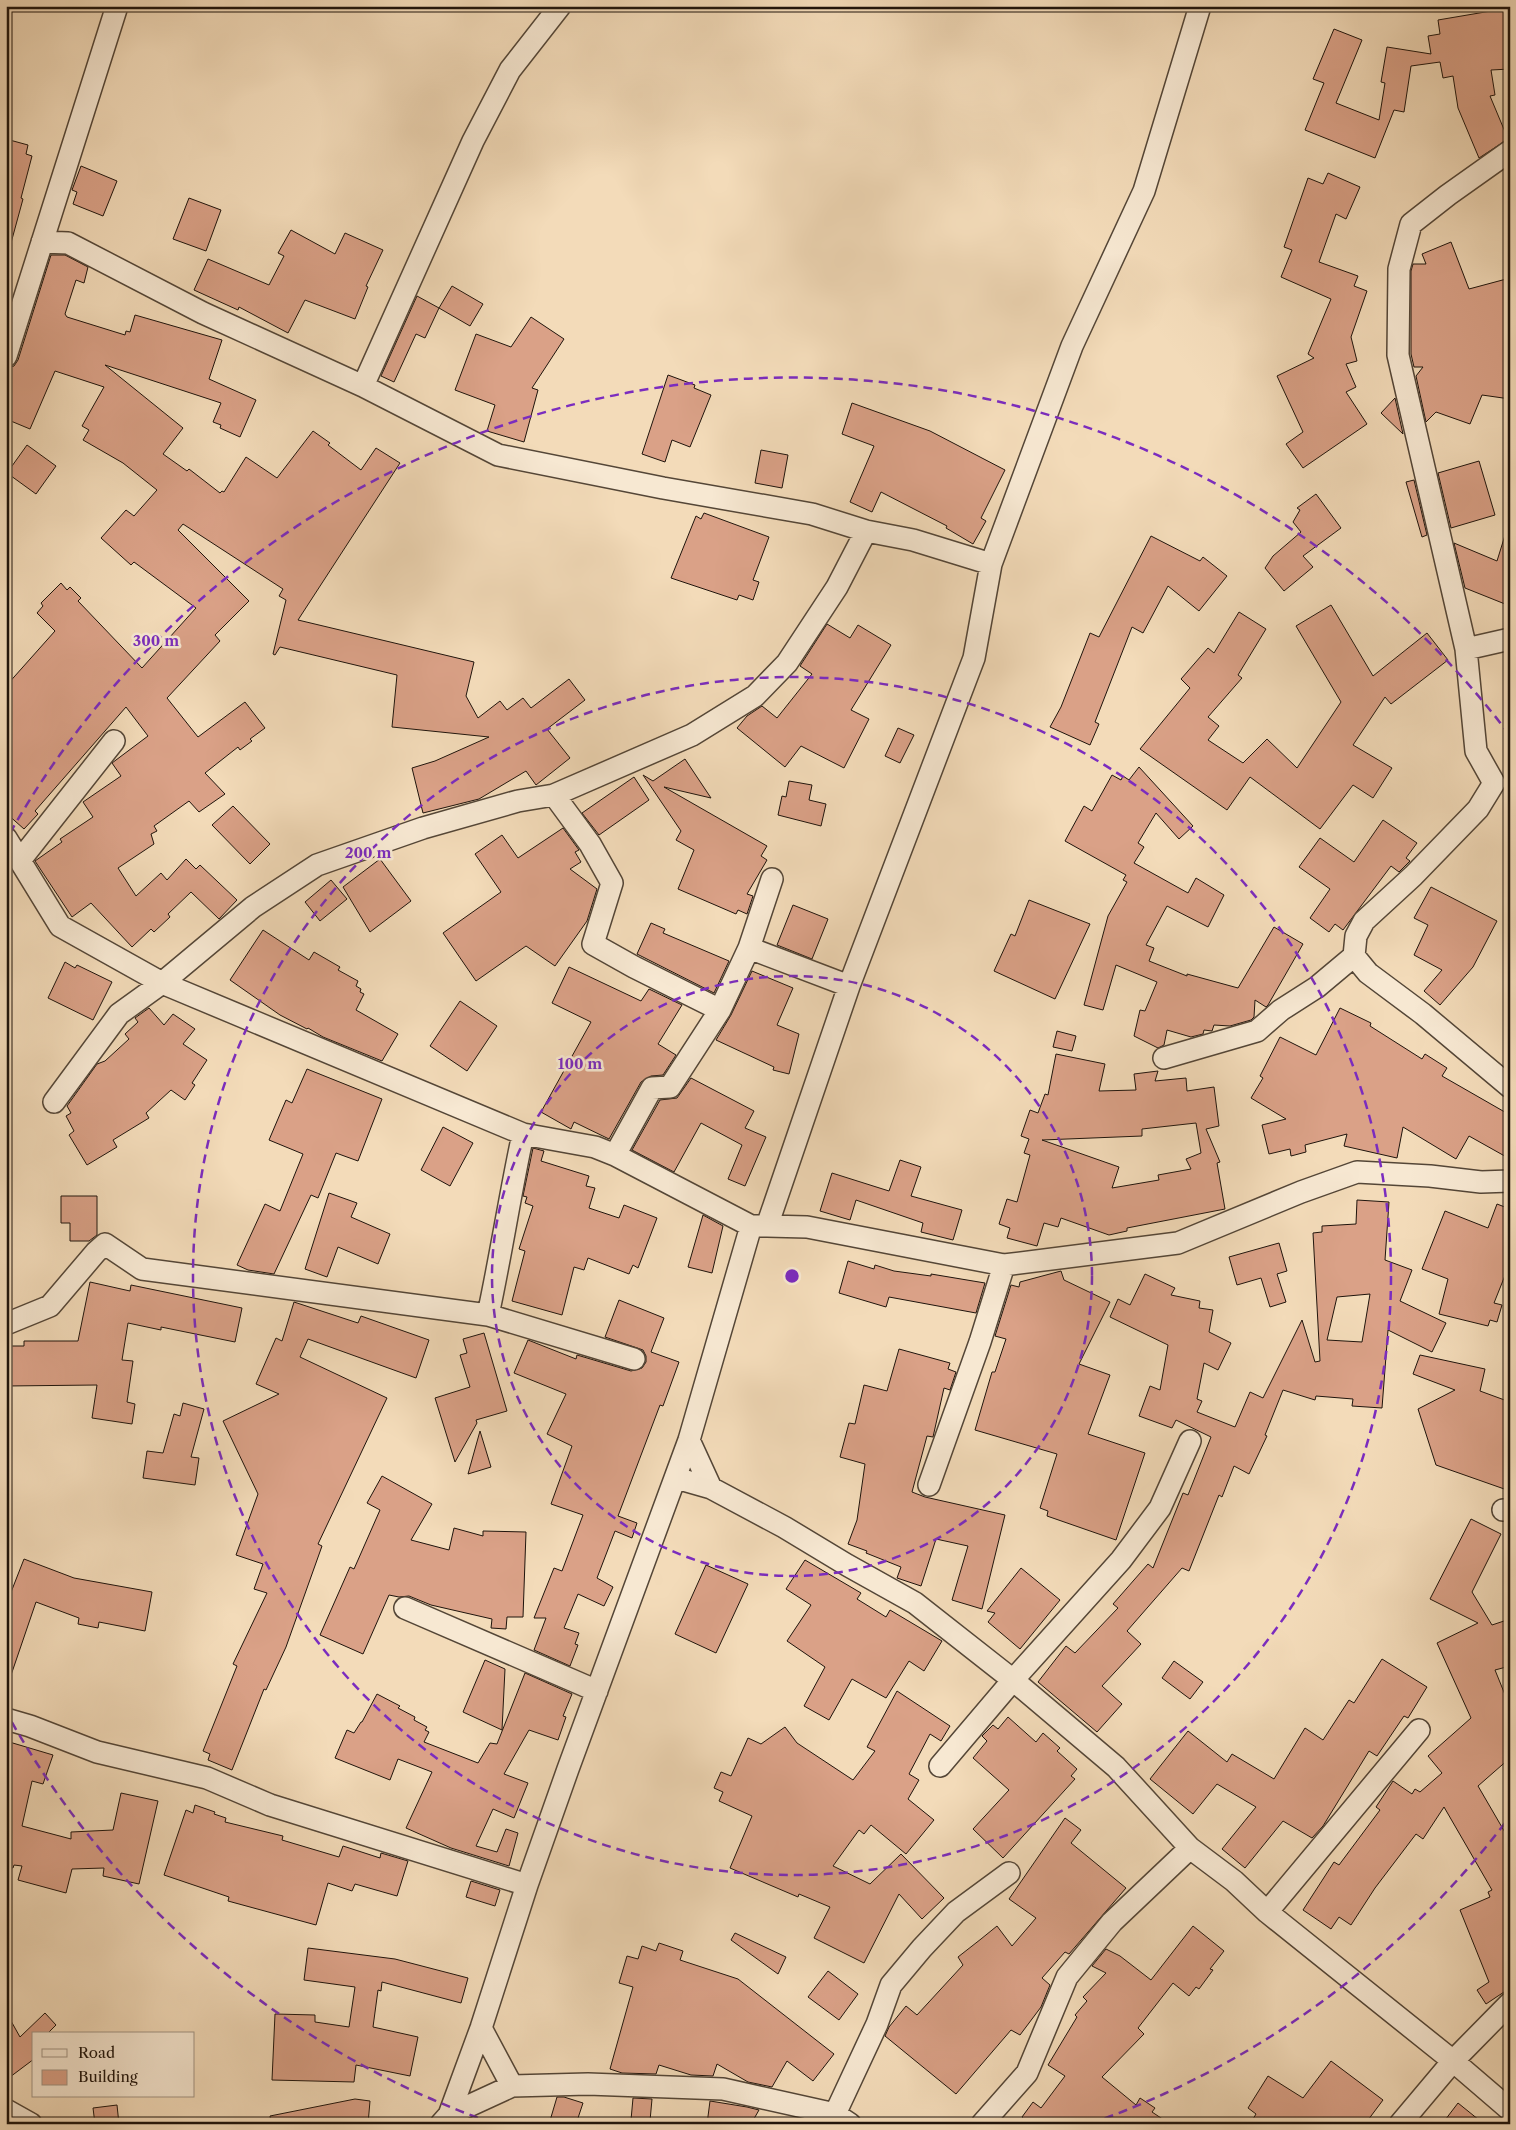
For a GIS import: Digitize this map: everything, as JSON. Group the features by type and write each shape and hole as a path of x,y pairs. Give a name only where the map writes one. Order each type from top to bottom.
{"street":[{"path":"6,356 117,6"},
{"path":"363,386 473,141 510,70 560,6"},
{"path":"445,2119 481,2028 527,1885 690,1440 759,1226 974,658 991,564 1072,346 1144,191 1200,6"},
{"path":"1164,1058 1257,1031 1281,1010 1317,987 1354,956 1356,936 1364,921 1413,876 1478,809 1494,783 1476,751 1466,648 1398,355 1399,269 1411,224 1510,151"},
{"path":"42,242 68,243 203,312 363,386 498,455 662,488 812,514 866,531 913,540 991,564"},
{"path":"54,1102 119,1014 162,983 253,907 317,865 423,828 518,801 554,795 692,735 755,696 787,663 837,587 866,531"},
{"path":"1466,648 1510,639"},
{"path":"21,859 114,741"},
{"path":"554,795 590,844 612,882 593,944 634,968 720,1010"},
{"path":"6,838 21,859 60,926 162,983 523,1134 595,1147 615,1155 759,1226 807,1227 1004,1265 1178,1243 1301,1192 1357,1172 1430,1176 1481,1182 1510,1181"},
{"path":"615,1155 652,1088 670,1087 720,1010 749,948 772,879"},
{"path":"749,948 849,986"},
{"path":"1354,956 1368,973 1423,1014 1510,1087"},
{"path":"488,1314 523,1134"},
{"path":"6,1324 50,1306 96,1252 106,1244 142,1269 488,1314 634,1359"},
{"path":"930,1485 980,1342 1004,1265"},
{"path":"690,1440 711,1488"},
{"path":"940,1766 1013,1680 1121,1560 1160,1508 1190,1441"},
{"path":"676,1478 711,1488 784,1527 915,1603 1013,1680 1116,1766 1190,1848 1234,1881 1267,1912 1453,2061 1510,2110"},
{"path":"405,1608 597,1691"},
{"path":"6,1719 30,1726 97,1752 207,1778 270,1805 527,1885"},
{"path":"1267,1912 1418,1730"},
{"path":"982,2124 1027,2073 1067,1977 1112,1922 1190,1848"},
{"path":"445,2119 512,2086 588,2084 723,2090 843,2119 891,1985 956,1912 1008,1873"},
{"path":"1400,2124 1453,2061 1510,2003"},
{"path":"481,2028 512,2086"},
{"path":"6,2110 31,2124"}],"building":[{"path":"1490,6 1510,6 1510,69 1491,70 1495,95 1490,96 1508,139 1479,158 1458,108 1453,76 1443,78 1440,62 1411,66 1404,112 1394,110 1375,158 1305,130 1324,83 1313,79 1334,29 1362,40 1336,103 1379,120 1385,83 1381,82 1387,47 1431,54 1428,36 1440,34 1438,20 1491,11"},
{"path":"6,139 28,145 26,154 32,156 11,243 6,242"},
{"path":"81,166 117,181 103,216 73,204 77,192 72,190"},
{"path":"1328,173 1360,187 1346,219 1336,214 1319,262 1358,276 1354,286 1367,291 1351,337 1357,361 1346,364 1356,387 1346,392 1367,424 1303,468 1286,444 1303,432 1277,376 1314,358 1308,354 1331,299 1281,277 1292,250 1284,247 1308,178 1323,184"},
{"path":"189,198 221,210 206,251 173,239"},
{"path":"291,230 335,254 345,233 383,250 366,286 368,287 355,319 305,300 288,333 239,307 238,310 194,290 208,259 269,285 284,256 278,253"},
{"path":"1451,242 1469,289 1510,278 1510,399 1482,395 1470,424 1436,412 1426,422 1416,376 1423,367 1414,367 1411,354 1411,271 1413,264 1426,264 1422,254"},
{"path":"51,255 65,255 88,267 84,283 76,280 65,314 67,317 125,335 126,331 130,332 135,315 222,340 209,379 256,400 240,437 220,428 221,425 213,422 221,403 105,365 183,428 163,454 187,471 189,469 220,493 224,492 246,457 277,478 313,431 361,470 376,448 400,463 298,620 474,662 466,696 478,718 500,701 507,710 523,698 531,708 569,679 585,700 547,729 570,758 536,785 526,771 479,799 423,813 412,768 435,761 489,737 392,727 397,675 280,647 275,655 273,654 286,600 279,596 283,589 183,524 178,530 249,601 215,635 220,641 167,698 198,737 245,702 265,728 250,739 252,741 240,750 238,747 205,773 225,794 199,812 189,801 154,826 157,831 151,834 154,844 118,868 136,896 161,873 167,880 186,859 196,869 200,865 237,900 219,919 191,892 168,914 170,917 154,932 151,929 132,947 91,903 72,917 35,861 62,842 60,839 93,817 83,802 121,776 112,763 148,736 126,707 35,811 38,814 24,829 6,813 6,686 55,631 37,613 43,606 41,603 61,583 67,590 70,587 81,598 78,601 142,668 196,608 134,562 131,565 101,538 126,510 134,516 157,490 123,463 83,440 89,430 82,426 104,387 55,371 30,429 6,419 6,372 18,360"},
{"path":"452,286 483,304 470,326 439,308"},
{"path":"417,296 439,308 425,338 416,334 394,382 381,376"},
{"path":"531,317 564,339 532,388 538,390 524,442 487,431 495,405 455,390 476,334 511,347"},
{"path":"668,375 695,385 694,388 711,395 690,447 672,440 665,462 642,454"},
{"path":"1395,398 1403,434 1381,413"},
{"path":"852,403 930,431 1005,470 981,518 986,521 973,544 946,528 947,526 881,492 872,512 850,502 874,446 842,434"},
{"path":"27,445 56,466 36,494 7,473"},
{"path":"761,450 788,455 782,488 755,483"},
{"path":"1479,461 1495,515 1451,528 1438,473"},
{"path":"1414,480 1427,535 1422,537 1406,482"},
{"path":"1316,494 1341,528 1303,556 1313,567 1284,591 1265,568 1273,556 1301,532 1293,522 1300,510 1297,508"},
{"path":"704,513 769,537 753,580 759,582 753,600 739,595 737,600 671,578 696,516 701,519"},
{"path":"1506,532 1510,533 1510,606 1465,588 1454,543 1497,561"},
{"path":"1151,536 1200,561 1203,557 1227,576 1199,611 1168,586 1143,633 1132,627 1095,722 1099,724 1090,745 1050,727 1061,707 1090,633 1099,637"},
{"path":"1331,605 1373,676 1427,633 1448,660 1391,704 1385,697 1353,745 1392,768 1373,798 1353,785 1320,829 1250,777 1227,810 1140,749 1190,688 1181,679 1208,648 1214,653 1239,612 1266,629 1238,675 1242,678 1208,717 1219,726 1208,740 1243,763 1267,739 1297,768 1341,702 1296,626"},
{"path":"827,624 850,638 858,625 891,645 851,710 869,719 844,768 801,746 785,767 737,728 747,716 762,706 777,718 812,674 800,666"},
{"path":"898,728 914,735 900,763 885,756"},
{"path":"685,759 711,798 664,787 767,846 761,856 767,860 747,894 753,896 747,914 738,910 736,914 678,889 694,850 676,840 681,831 643,775 653,781"},
{"path":"1139,767 1193,826 1179,839 1156,813 1138,843 1144,847 1134,863 1188,893 1196,878 1224,895 1208,927 1167,906 1146,945 1154,948 1149,961 1187,976 1187,974 1238,988 1274,927 1303,944 1268,1005 1266,1007 1255,1000 1254,1017 1251,1020 1230,1026 1214,1025 1212,1031 1204,1030 1203,1034 1191,1037 1167,1030 1164,1045 1158,1048 1134,1036 1140,1010 1145,1011 1157,982 1116,965 1103,1010 1084,1005 1108,916 1127,882 1123,880 1126,875 1065,841 1084,806 1092,811 1112,775 1121,780 1123,776 1129,780"},
{"path":"634,777 649,800 599,835 582,813"},
{"path":"789,781 812,785 809,800 826,804 821,826 778,815 782,796 786,797"},
{"path":"233,806 270,844 250,864 212,825"},
{"path":"1383,820 1417,843 1406,858 1410,861 1399,872 1391,866 1343,930 1335,924 1329,932 1310,918 1330,889 1299,867 1320,838 1354,862"},
{"path":"563,828 579,850 575,852 581,862 570,869 597,889 587,921 555,966 526,946 476,981 443,933 501,892 475,854 502,835 518,858"},
{"path":"380,859 411,901 370,932 343,887"},
{"path":"331,880 347,899 320,921 305,902"},
{"path":"1431,887 1497,921 1473,967 1440,1005 1424,991 1442,970 1414,955 1428,925 1414,918"},
{"path":"1029,900 1090,924 1055,999 994,971 1011,934 1015,936"},
{"path":"793,905 828,919 812,959 777,945"},
{"path":"651,923 665,929 663,933 729,961 714,993 637,954"},
{"path":"263,930 309,960 314,952 340,967 338,970 358,981 356,986 364,994 356,1010 398,1034 382,1061 323,1037 280,1015 230,980"},
{"path":"65,962 75,968 77,965 112,982 93,1020 48,998"},
{"path":"569,967 641,1001 649,989 682,1005 658,1044 676,1055 663,1075 651,1076 641,1082 609,1139 574,1122 571,1129 541,1112 591,1022 552,1003"},
{"path":"752,971 793,988 777,1025 799,1034 789,1074 773,1070 774,1067 716,1040 731,1015"},
{"path":"460,1001 497,1026 467,1071 430,1046"},
{"path":"149,1008 164,1025 173,1014 195,1029 183,1044 207,1060 192,1083 195,1085 185,1100 171,1090 146,1113 149,1118 113,1140 117,1147 87,1165 69,1135 74,1131 66,1116 71,1113 67,1106 97,1064 105,1061 129,1039 125,1034 138,1022 135,1018"},
{"path":"1340,1008 1371,1023 1370,1026 1422,1059 1425,1054 1447,1068 1442,1076 1510,1115 1510,1159 1469,1136 1456,1159 1403,1127 1397,1158 1344,1146 1347,1134 1305,1145 1306,1152 1291,1156 1290,1149 1269,1154 1262,1125 1286,1119 1251,1098 1263,1078 1260,1076 1280,1037 1316,1055"},
{"path":"1057,1031 1076,1036 1072,1051 1053,1047"},
{"path":"1056,1054 1105,1064 1099,1091 1136,1090 1134,1074 1158,1071 1155,1081 1186,1078 1187,1091 1214,1087 1219,1126 1206,1129 1220,1162 1217,1163 1225,1209 1127,1228 1127,1231 1109,1235 1061,1218 1058,1227 1044,1223 1037,1246 1007,1238 1010,1228 999,1224 1007,1199 1017,1202 1030,1155 1024,1153 1029,1139 1021,1136 1030,1110 1038,1113 1045,1094 1048,1095","holes":["1196,1123 1201,1153 1186,1159 1191,1169 1158,1175 1159,1180 1112,1188 1119,1167 1042,1140 1142,1136 1142,1129"]},
{"path":"307,1069 382,1099 358,1161 336,1153 318,1198 311,1195 274,1274 248,1270 237,1265 265,1204 280,1211 303,1154 269,1140 286,1100 292,1103"},
{"path":"691,1078 754,1111 745,1128 766,1137 745,1186 728,1179 742,1145 701,1123 674,1172 632,1150 660,1100 677,1098"},
{"path":"443,1127 473,1143 450,1186 421,1170"},
{"path":"533,1148 544,1151 541,1161 589,1176 586,1186 595,1188 589,1208 619,1218 624,1205 657,1218 638,1268 633,1265 629,1274 588,1258 584,1270 574,1267 562,1315 512,1301 525,1251 519,1249 533,1206 525,1203 527,1197 523,1196"},
{"path":"900,1160 921,1167 911,1196 962,1210 953,1240 921,1232 923,1223 856,1200 850,1220 820,1211 832,1173 889,1191"},
{"path":"329,1193 357,1203 351,1217 390,1234 378,1264 338,1247 327,1277 305,1269"},
{"path":"61,1196 97,1196 97,1235 89,1241 70,1241 70,1223 61,1223"},
{"path":"1357,1200 1389,1202 1385,1260 1412,1270 1400,1301 1446,1323 1432,1352 1388,1330 1382,1408 1352,1406 1353,1399 1316,1396 1315,1400 1283,1390 1265,1435 1267,1436 1249,1474 1234,1466 1222,1497 1219,1495 1189,1571 1182,1568 1127,1631 1141,1644 1102,1686 1122,1704 1097,1732 1038,1682 1066,1646 1075,1653 1118,1608 1113,1604 1148,1564 1153,1568 1183,1493 1188,1495 1211,1437 1176,1420 1172,1428 1139,1416 1150,1386 1160,1390 1168,1345 1110,1317 1118,1299 1130,1305 1145,1274 1175,1288 1171,1295 1200,1301 1199,1308 1213,1310 1209,1332 1231,1343 1218,1370 1204,1363 1197,1399 1202,1401 1197,1412 1235,1427 1250,1392 1263,1398 1302,1320 1315,1362 1320,1361 1313,1233 1322,1232 1322,1226 1356,1224","holes":["1370,1294 1362,1342 1327,1340 1337,1297"]},
{"path":"1497,1204 1510,1209 1510,1263 1494,1303 1502,1305 1497,1322 1490,1320 1488,1326 1439,1314 1448,1279 1422,1269 1445,1211 1488,1228"},
{"path":"703,1215 723,1226 712,1273 688,1267"},
{"path":"1279,1243 1287,1271 1277,1274 1286,1302 1270,1307 1261,1278 1237,1285 1229,1257"},
{"path":"848,1261 874,1269 875,1265 894,1271 931,1276 931,1274 985,1283 976,1313 889,1297 886,1307 839,1293"},
{"path":"1061,1271 1064,1280 1110,1302 1079,1364 1110,1375 1088,1434 1145,1453 1116,1540 1047,1516 1048,1511 1040,1508 1057,1454 975,1430 992,1372 995,1372 1006,1339 995,1336 1011,1285 1019,1287 1020,1282"},
{"path":"90,1282 130,1291 131,1285 242,1308 235,1342 161,1327 161,1330 128,1323 122,1360 133,1361 127,1402 135,1404 132,1424 92,1418 97,1385 6,1386 6,1346 24,1346 24,1341 78,1341"},
{"path":"619,1300 664,1318 651,1352 679,1362 663,1406 660,1405 618,1516 637,1523 632,1538 615,1531 597,1578 613,1587 604,1606 578,1594 564,1628 579,1633 575,1644 578,1645 570,1666 534,1650 546,1618 534,1618 554,1568 562,1571 583,1515 551,1504 572,1446 547,1434 566,1394 514,1373 528,1340 576,1359 577,1355 631,1371 642,1368 646,1362 643,1350 605,1337"},
{"path":"294,1302 358,1323 361,1316 429,1340 416,1378 308,1339 300,1357 387,1398 318,1544 322,1546 286,1647 266,1690 264,1689 232,1770 208,1760 210,1754 203,1751 237,1666 233,1664 267,1593 254,1589 263,1564 236,1555 258,1494 223,1421 279,1394 256,1384 276,1338 282,1341"},
{"path":"484,1333 507,1411 476,1420 477,1423 455,1462 435,1398 470,1387 460,1355 467,1353 463,1339"},
{"path":"899,1349 950,1363 948,1369 956,1372 950,1390 944,1388 933,1437 927,1436 912,1492 925,1497 1005,1515 982,1609 952,1600 968,1546 936,1539 921,1586 897,1578 901,1567 848,1544 857,1520 865,1464 840,1457 849,1423 855,1424 864,1385 887,1391"},
{"path":"1420,1355 1485,1369 1480,1391 1510,1402 1510,1491 1436,1465 1418,1409 1455,1390 1413,1374"},
{"path":"183,1403 204,1409 191,1457 199,1458 195,1485 143,1478 147,1451 163,1453 174,1414 180,1416"},
{"path":"480,1431 491,1467 468,1474"},
{"path":"382,1476 432,1504 411,1540 449,1550 454,1528 483,1536 483,1531 526,1532 523,1617 507,1617 506,1629 491,1628 492,1619 431,1605 409,1596 389,1595 363,1654 320,1635 350,1567 354,1569 380,1510 367,1503"},
{"path":"1471,1519 1501,1534 1472,1592 1492,1625 1510,1619 1510,1666 1495,1670 1510,1707 1510,1758 1478,1786 1510,1841 1510,1988 1486,2004 1477,1990 1489,1982 1460,1910 1490,1897 1488,1892 1492,1890 1444,1807 1423,1839 1416,1834 1375,1888 1351,1925 1339,1917 1331,1929 1303,1910 1334,1862 1339,1865 1380,1810 1376,1807 1393,1781 1412,1794 1415,1789 1420,1792 1442,1773 1428,1756 1471,1718 1437,1643 1478,1623 1430,1599"},
{"path":"24,1559 74,1578 152,1592 145,1631 99,1622 98,1628 78,1624 79,1618 36,1602 9,1681 6,1680 6,1605"},
{"path":"805,1560 861,1593 857,1599 886,1617 890,1610 942,1641 924,1671 909,1661 886,1698 852,1679 829,1720 804,1706 825,1667 787,1641 811,1605 786,1589"},
{"path":"706,1565 748,1584 716,1653 675,1634"},
{"path":"1021,1568 1060,1600 1020,1649 988,1622 995,1613 987,1611"},
{"path":"1382,1659 1427,1687 1408,1718 1404,1716 1377,1756 1369,1751 1323,1826 1312,1838 1283,1821 1245,1868 1222,1849 1256,1807 1217,1784 1193,1814 1150,1779 1188,1731 1227,1762 1232,1754 1274,1779 1305,1728 1323,1740 1349,1700 1354,1703"},
{"path":"485,1660 505,1669 502,1730 463,1712"},
{"path":"1174,1661 1203,1682 1190,1699 1162,1678"},
{"path":"525,1673 572,1694 563,1716 566,1717 558,1740 529,1730 504,1774 528,1783 514,1818 493,1809 476,1846 497,1852 506,1829 518,1833 509,1866 451,1848 406,1828 432,1772 398,1759 390,1780 335,1758 347,1730 354,1733 377,1694 400,1706 398,1708 415,1717 414,1720 427,1727 425,1730 429,1732 424,1742 478,1763 490,1743 497,1744"},
{"path":"897,1691 950,1726 941,1741 930,1734 909,1774 919,1780 908,1799 934,1820 906,1854 871,1825 864,1834 859,1830 833,1866 870,1884 901,1854 944,1898 922,1919 899,1894 864,1963 814,1938 830,1907 799,1894 798,1897 730,1868 752,1816 719,1801 723,1792 714,1788 721,1772 731,1776 748,1738 761,1744 785,1727 797,1743 853,1780 875,1751 867,1747"},
{"path":"1008,1717 1036,1742 1043,1733 1060,1748 1057,1751 1077,1769 1071,1776 1075,1779 1003,1858 973,1829 1009,1790 973,1758 987,1741 982,1736 993,1725 998,1729"},
{"path":"6,1741 53,1755 43,1784 32,1781 22,1826 71,1839 71,1832 113,1830 121,1793 158,1801 139,1884 103,1876 104,1868 72,1869 66,1893 18,1880 22,1866 6,1867"},
{"path":"195,1805 226,1818 225,1822 283,1836 282,1840 339,1857 343,1846 380,1858 381,1853 408,1861 397,1896 355,1884 352,1891 328,1883 316,1925 228,1901 229,1897 164,1875 186,1810 193,1813"},
{"path":"1065,1818 1081,1830 1071,1843 1126,1888 1069,1954 1065,1952 1042,1978 1050,1985 1041,2007 1020,2035 1011,2030 956,2094 885,2036 889,2027 906,2006 917,2015 963,1965 958,1957 997,1926 1012,1946 1036,1918 1009,1899"},
{"path":"471,1881 500,1890 495,1906 466,1897"},
{"path":"1193,1926 1224,1951 1210,1969 1213,1970 1199,1989 1196,1987 1189,1996 1173,1983 1138,2028 1144,2034 1102,2077 1136,2105 1140,2098 1155,2108 1152,2112 1170,2124 1029,2124 1022,2117 1033,2102 1041,2108 1065,2076 1048,2065 1077,2017 1075,2015 1087,2001 1083,1997 1106,1973 1092,1966 1106,1949 1120,1956 1151,1980"},
{"path":"735,1933 786,1957 778,1974 731,1940"},
{"path":"659,1943 683,1951 680,1960 738,1979 834,2054 813,2081 787,2061 772,2087 748,2082 717,2064 713,2076 691,2075 659,2065 656,2074 622,2073 610,2069 633,1987 619,1983 627,1956 638,1959 642,1946 656,1951"},
{"path":"308,1948 395,1959 468,1978 461,2003 382,1982 381,1991 378,1990 373,2027 418,2037 410,2076 356,2065 354,2082 272,2080 275,2014 315,2015 315,2022 349,2027 355,1987 304,1980"},
{"path":"828,1971 858,1994 839,2020 808,1997"},
{"path":"6,2012 20,2037 45,2013 56,2025 49,2032 32,2032 32,2060 6,2080"},
{"path":"1331,2061 1383,2100 1365,2124 1250,2124 1256,2114 1248,2108 1268,2076 1303,2098"},
{"path":"557,2097 564,2097 583,2103 576,2124 549,2124"},
{"path":"633,2098 652,2099 650,2121 631,2120"},
{"path":"355,2099 370,2101 368,2124 271,2124 270,2116"},
{"path":"710,2101 759,2110 751,2124 707,2124"},
{"path":"1458,2103 1484,2124 1442,2124"},
{"path":"117,2105 119,2124 95,2124 93,2108"}]}
